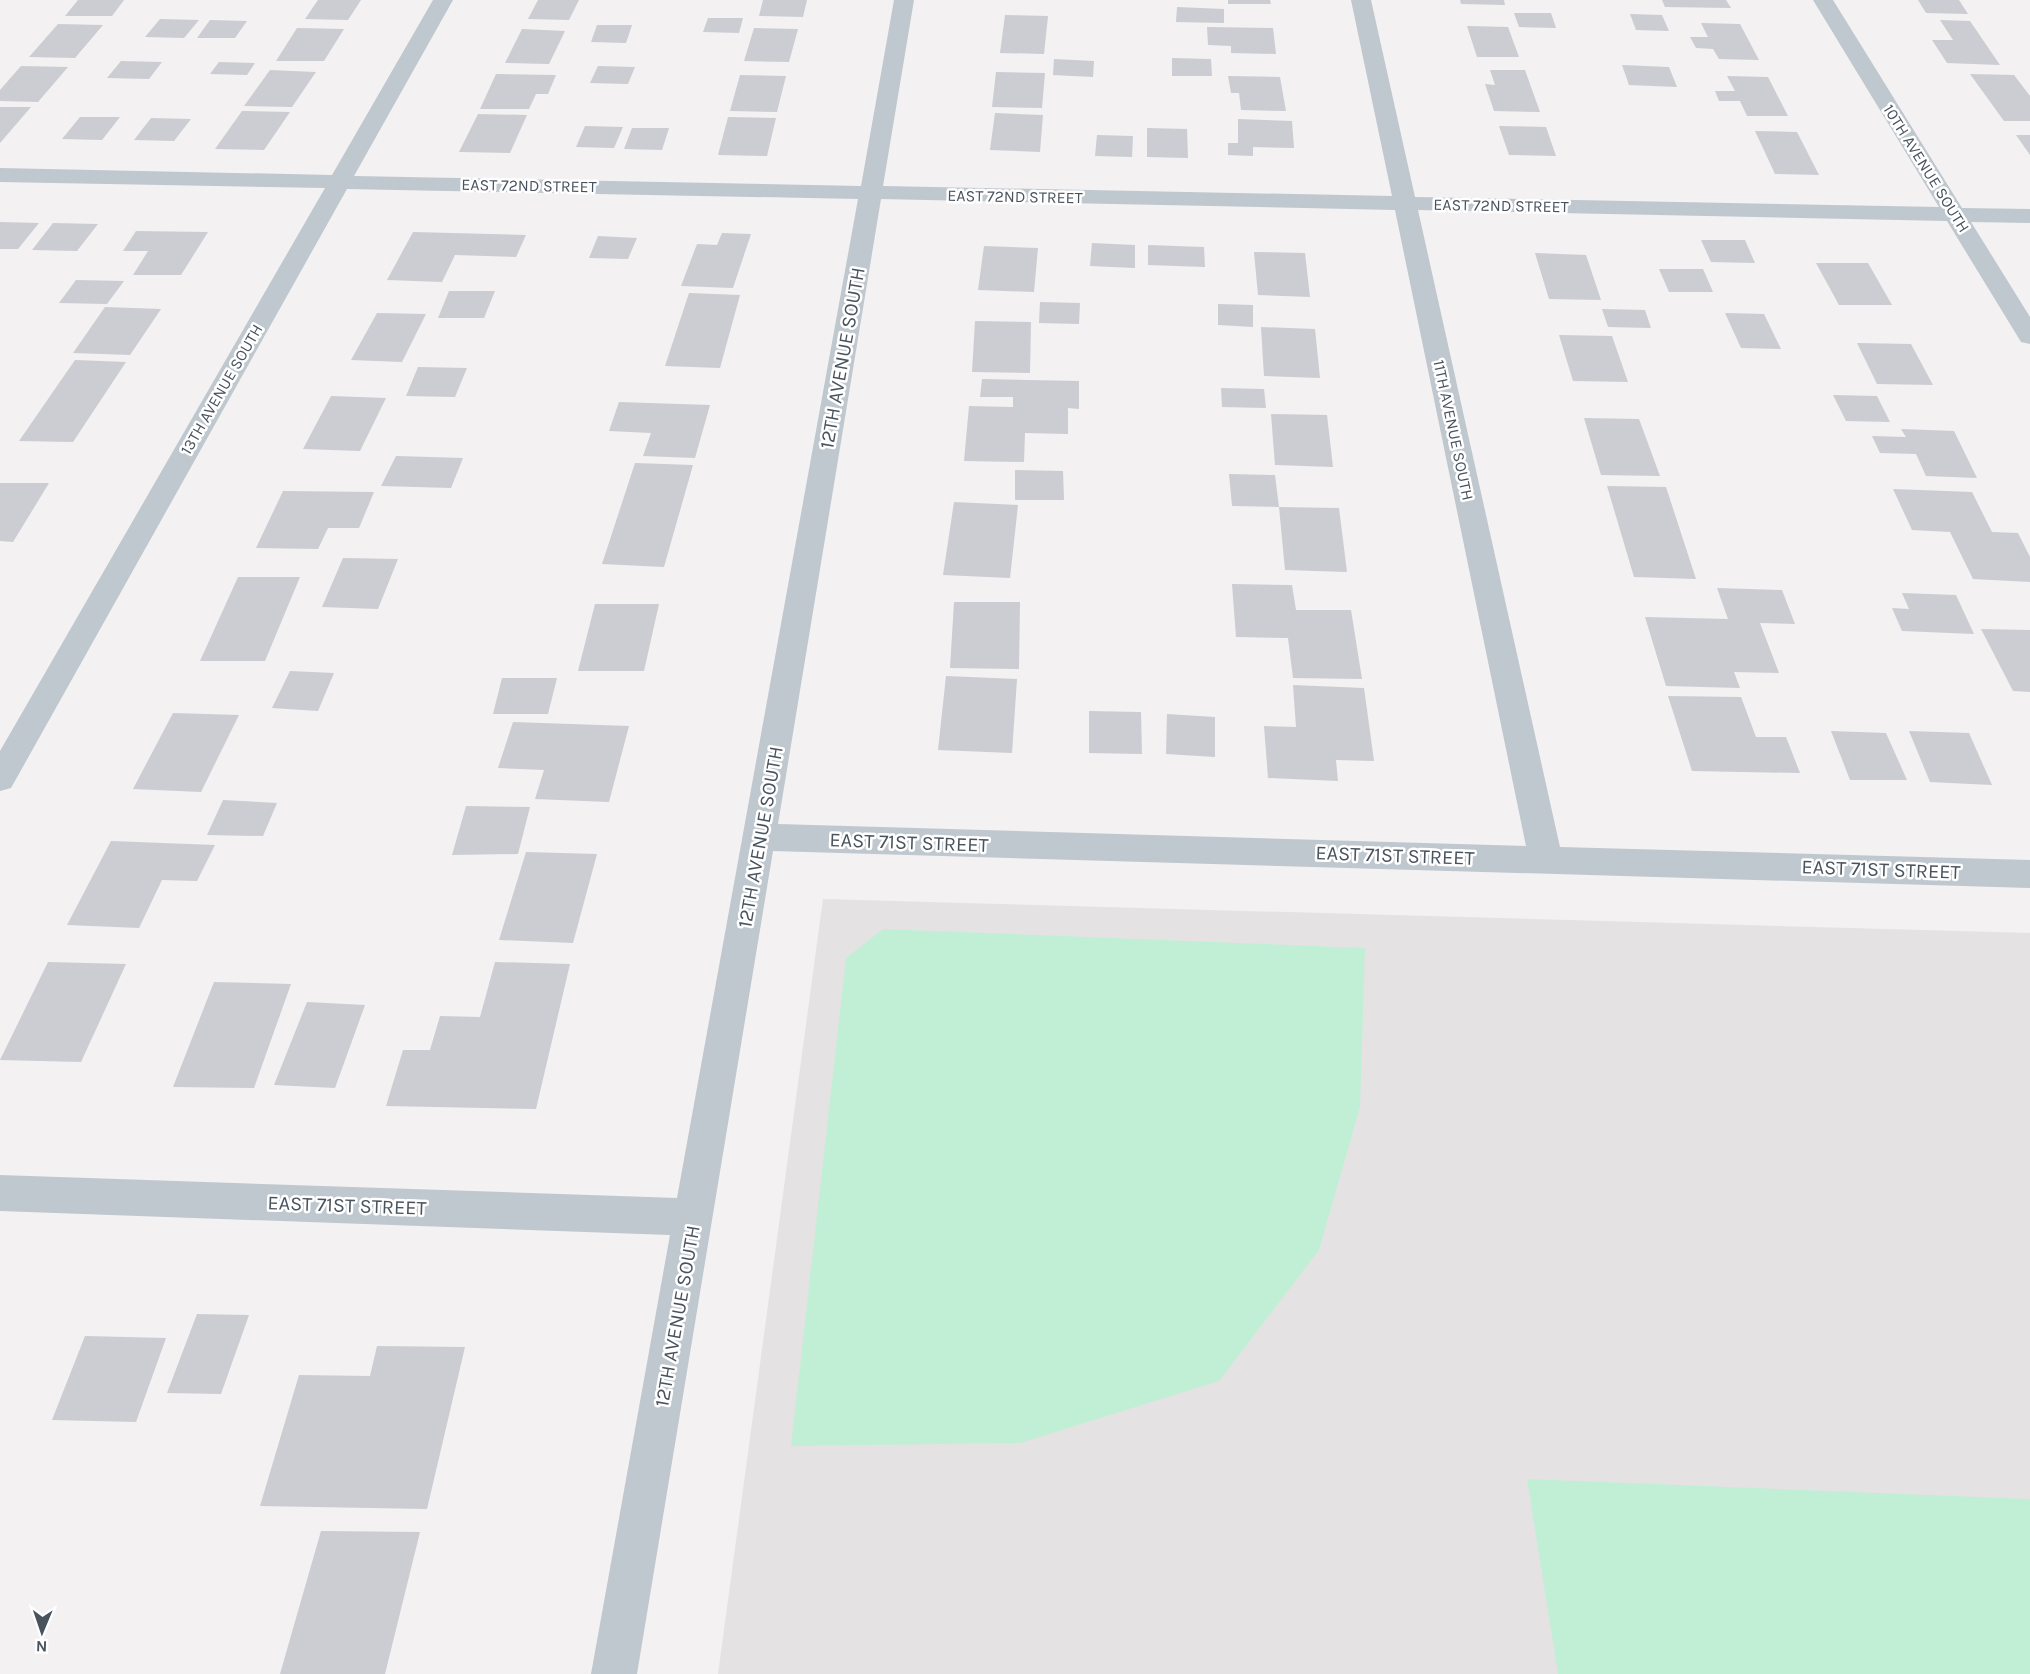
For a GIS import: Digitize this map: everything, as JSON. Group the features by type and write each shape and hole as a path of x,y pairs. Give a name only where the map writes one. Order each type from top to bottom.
{"street":[{"name":"13TH AVENUE SOUTH","path":"0,779 443,0"},
{"name":"12TH AVENUE SOUTH","path":"614,1674 904,0"},
{"name":"11TH AVENUE SOUTH","path":"1361,0 1546,860"},
{"name":"10TH AVENUE SOUTH","path":"1823,0 2030,337"},
{"name":"EAST 72ND STREET","path":"0,175 2030,216"},
{"name":"EAST 71ST STREET","path":"760,837 2030,874"},
{"name":"EAST 71ST STREET","path":"0,1193 694,1216"}],"shaded area":[{"path":"823,899 2030,933 2030,1674 718,1674"}],"green space":[{"path":"883,929 1365,948 1360,1107 1319,1250 1219,1381 1020,1443 791,1446 846,958"},
{"path":"1527,1479 2030,1499 2030,1674 1558,1674"}],"building":[{"path":"78,0 124,0 112,16 65,16"},
{"path":"318,0 361,0 348,20 305,19"},
{"path":"538,0 579,0 569,20 528,19"},
{"path":"763,0 807,0 803,17 759,16"},
{"path":"1228,0 1270,0 1271,4 1228,4"},
{"path":"1460,0 1504,0 1505,5 1461,4"},
{"path":"1662,0 1726,0 1731,8 1665,7"},
{"path":"1918,0 1959,0 1968,14 1926,13"},
{"path":"1177,7 1224,9 1224,23 1176,22"},
{"path":"1514,13 1551,13 1556,28 1519,27"},
{"path":"1630,14 1662,15 1669,31 1636,30"},
{"path":"1005,15 1048,16 1044,54 1000,53"},
{"path":"708,18 743,18 739,33 703,32"},
{"path":"160,19 199,20 184,38 145,37"},
{"path":"210,20 247,21 235,38 197,38"},
{"path":"1940,20 1970,21 2000,65 1947,63 1932,40 1953,40"},
{"path":"1701,23 1740,24 1759,60 1719,59 1713,49 1696,48 1690,37 1708,37"},
{"path":"58,24 103,25 75,58 29,57"},
{"path":"597,25 632,25 626,43 591,42"},
{"path":"1467,26 1508,27 1519,57 1477,57"},
{"path":"1207,27 1273,28 1276,54 1231,53 1231,46 1208,45"},
{"path":"297,28 344,29 324,61 276,61"},
{"path":"754,28 798,29 789,62 744,61"},
{"path":"522,29 565,31 549,64 505,63"},
{"path":"1172,58 1211,59 1212,76 1172,76"},
{"path":"1054,59 1094,61 1093,77 1053,75"},
{"path":"121,61 162,62 149,79 107,78"},
{"path":"219,62 255,63 247,75 210,74"},
{"path":"1622,65 1669,67 1677,87 1629,85"},
{"path":"21,66 68,67 38,102 0,101 0,90"},
{"path":"598,66 635,67 628,84 590,83"},
{"path":"270,70 316,72 292,107 244,106"},
{"path":"1490,70 1525,70 1540,112 1494,111 1485,84 1495,85"},
{"path":"996,72 1045,73 1042,108 992,107"},
{"path":"496,74 556,75 548,94 536,94 529,109 480,109"},
{"path":"1970,74 2014,75 2030,96 2030,121 2004,121"},
{"path":"740,75 786,76 777,112 730,111"},
{"path":"1228,76 1280,77 1286,111 1241,110 1239,93 1231,93"},
{"path":"1727,76 1768,77 1788,116 1747,116 1740,101 1719,101 1715,91 1735,91"},
{"path":"0,107 31,107 0,143"},
{"path":"242,111 290,112 264,150 215,149"},
{"path":"995,113 1043,115 1040,152 990,150"},
{"path":"478,114 527,115 510,153 459,152"},
{"path":"80,117 120,117 102,140 62,139"},
{"path":"728,117 776,118 767,156 718,155"},
{"path":"151,118 191,119 174,141 134,140"},
{"path":"1238,119 1292,121 1294,148 1253,147 1253,156 1228,155 1228,143 1238,143"},
{"path":"585,126 623,127 614,148 576,147"},
{"path":"1499,126 1546,127 1556,156 1509,155"},
{"path":"632,128 669,128 662,150 624,149"},
{"path":"1147,128 1187,129 1188,158 1147,157"},
{"path":"1755,131 1797,132 1819,175 1775,174"},
{"path":"1097,135 1133,136 1132,157 1095,156"},
{"path":"2016,135 2030,135 2030,155"},
{"path":"0,222 39,223 18,249 0,249"},
{"path":"53,223 98,224 77,251 32,250"},
{"path":"136,231 208,232 181,275 133,275 148,251 123,251"},
{"path":"413,232 526,235 516,257 455,255 442,282 387,280"},
{"path":"722,233 751,234 733,288 681,286 697,244 717,245"},
{"path":"598,236 637,238 628,259 589,258"},
{"path":"1701,240 1745,240 1755,263 1711,262"},
{"path":"1092,243 1135,245 1135,268 1090,266"},
{"path":"1148,245 1204,247 1205,267 1148,265"},
{"path":"984,246 1038,248 1034,292 978,290"},
{"path":"1254,252 1305,253 1310,297 1258,295"},
{"path":"1535,253 1586,255 1601,300 1549,299"},
{"path":"1816,263 1868,263 1892,305 1839,305"},
{"path":"1659,269 1703,269 1713,292 1669,292"},
{"path":"76,280 124,281 107,304 59,303"},
{"path":"449,291 495,291 484,318 438,318"},
{"path":"689,293 740,295 720,368 665,366"},
{"path":"1040,302 1080,303 1079,324 1039,323"},
{"path":"1218,304 1253,305 1253,327 1218,325"},
{"path":"105,307 161,309 130,355 73,353"},
{"path":"1602,309 1645,310 1651,328 1608,327"},
{"path":"377,313 426,314 402,362 351,360"},
{"path":"1725,313 1764,314 1781,349 1741,348"},
{"path":"975,321 1031,322 1030,373 972,372"},
{"path":"1261,327 1315,329 1320,378 1264,376"},
{"path":"1559,335 1612,336 1628,382 1573,381"},
{"path":"1857,343 1911,344 1933,385 1877,384"},
{"path":"75,360 126,362 73,442 19,441"},
{"path":"418,367 467,368 455,397 406,396"},
{"path":"982,379 1079,381 1079,409 1068,408 1068,434 1025,433 1024,462 964,461 969,406 1013,407 1013,397 980,397"},
{"path":"1221,388 1264,389 1266,408 1222,407"},
{"path":"1833,395 1877,396 1890,422 1846,421"},
{"path":"331,396 386,398 360,451 303,449"},
{"path":"619,402 710,405 695,458 643,456 651,433 609,431"},
{"path":"1271,414 1327,415 1333,467 1275,465"},
{"path":"1584,418 1639,419 1660,476 1601,475"},
{"path":"1901,429 1954,431 1977,478 1926,476 1916,454 1880,453 1872,436 1906,437"},
{"path":"396,456 463,458 451,488 381,486"},
{"path":"635,463 693,465 664,567 602,564"},
{"path":"1015,470 1063,471 1064,500 1015,500"},
{"path":"1229,474 1275,475 1279,507 1232,506"},
{"path":"0,483 49,483 13,542 0,541"},
{"path":"1607,486 1666,487 1696,579 1634,577"},
{"path":"1893,489 1972,492 1992,532 2018,533 2030,557 2030,582 1973,579 1950,532 1912,530"},
{"path":"283,491 374,492 359,528 328,528 318,549 256,548"},
{"path":"954,502 1018,505 1010,578 943,575"},
{"path":"1279,507 1339,508 1347,572 1285,570"},
{"path":"343,558 398,559 378,609 322,607"},
{"path":"238,577 300,577 265,661 200,661"},
{"path":"1232,584 1292,585 1296,610 1351,610 1362,679 1293,678 1288,638 1236,637"},
{"path":"1717,588 1782,590 1795,624 1760,623 1779,673 1734,672 1740,688 1666,686 1645,617 1728,619"},
{"path":"1902,593 1956,595 1974,634 1902,631 1892,608 1909,609"},
{"path":"954,602 1020,602 1019,669 950,668"},
{"path":"595,604 659,604 644,671 578,671"},
{"path":"1981,629 2030,630 2030,692 2013,691"},
{"path":"290,671 334,673 318,711 272,708"},
{"path":"946,676 1017,679 1012,753 938,750"},
{"path":"502,678 557,678 548,714 493,714"},
{"path":"1293,685 1364,688 1374,761 1336,760 1338,781 1268,778 1264,726 1296,727"},
{"path":"1668,696 1741,697 1756,737 1786,737 1800,773 1692,771"},
{"path":"1089,711 1141,712 1142,754 1089,753"},
{"path":"173,713 239,715 201,792 133,789"},
{"path":"1167,714 1215,717 1215,757 1166,754"},
{"path":"513,722 629,726 609,802 535,799 544,770 498,768"},
{"path":"1831,731 1886,733 1907,780 1850,780"},
{"path":"1909,731 1969,733 1992,785 1930,782"},
{"path":"223,800 277,803 263,836 207,835"},
{"path":"466,806 530,807 518,854 452,855"},
{"path":"111,841 215,845 197,881 162,880 139,928 67,925"},
{"path":"526,852 597,854 573,943 499,940"},
{"path":"48,962 126,964 81,1062 0,1060"},
{"path":"495,962 570,964 536,1109 386,1106 403,1050 430,1050 440,1016 480,1017"},
{"path":"214,982 291,984 254,1088 173,1087"},
{"path":"307,1002 365,1005 335,1088 274,1085"},
{"path":"197,1314 249,1315 221,1394 167,1393"},
{"path":"85,1336 166,1338 136,1422 52,1420"},
{"path":"377,1346 465,1347 427,1509 260,1506 299,1375 370,1376"},
{"path":"321,1531 420,1532 385,1674 280,1674"}]}
